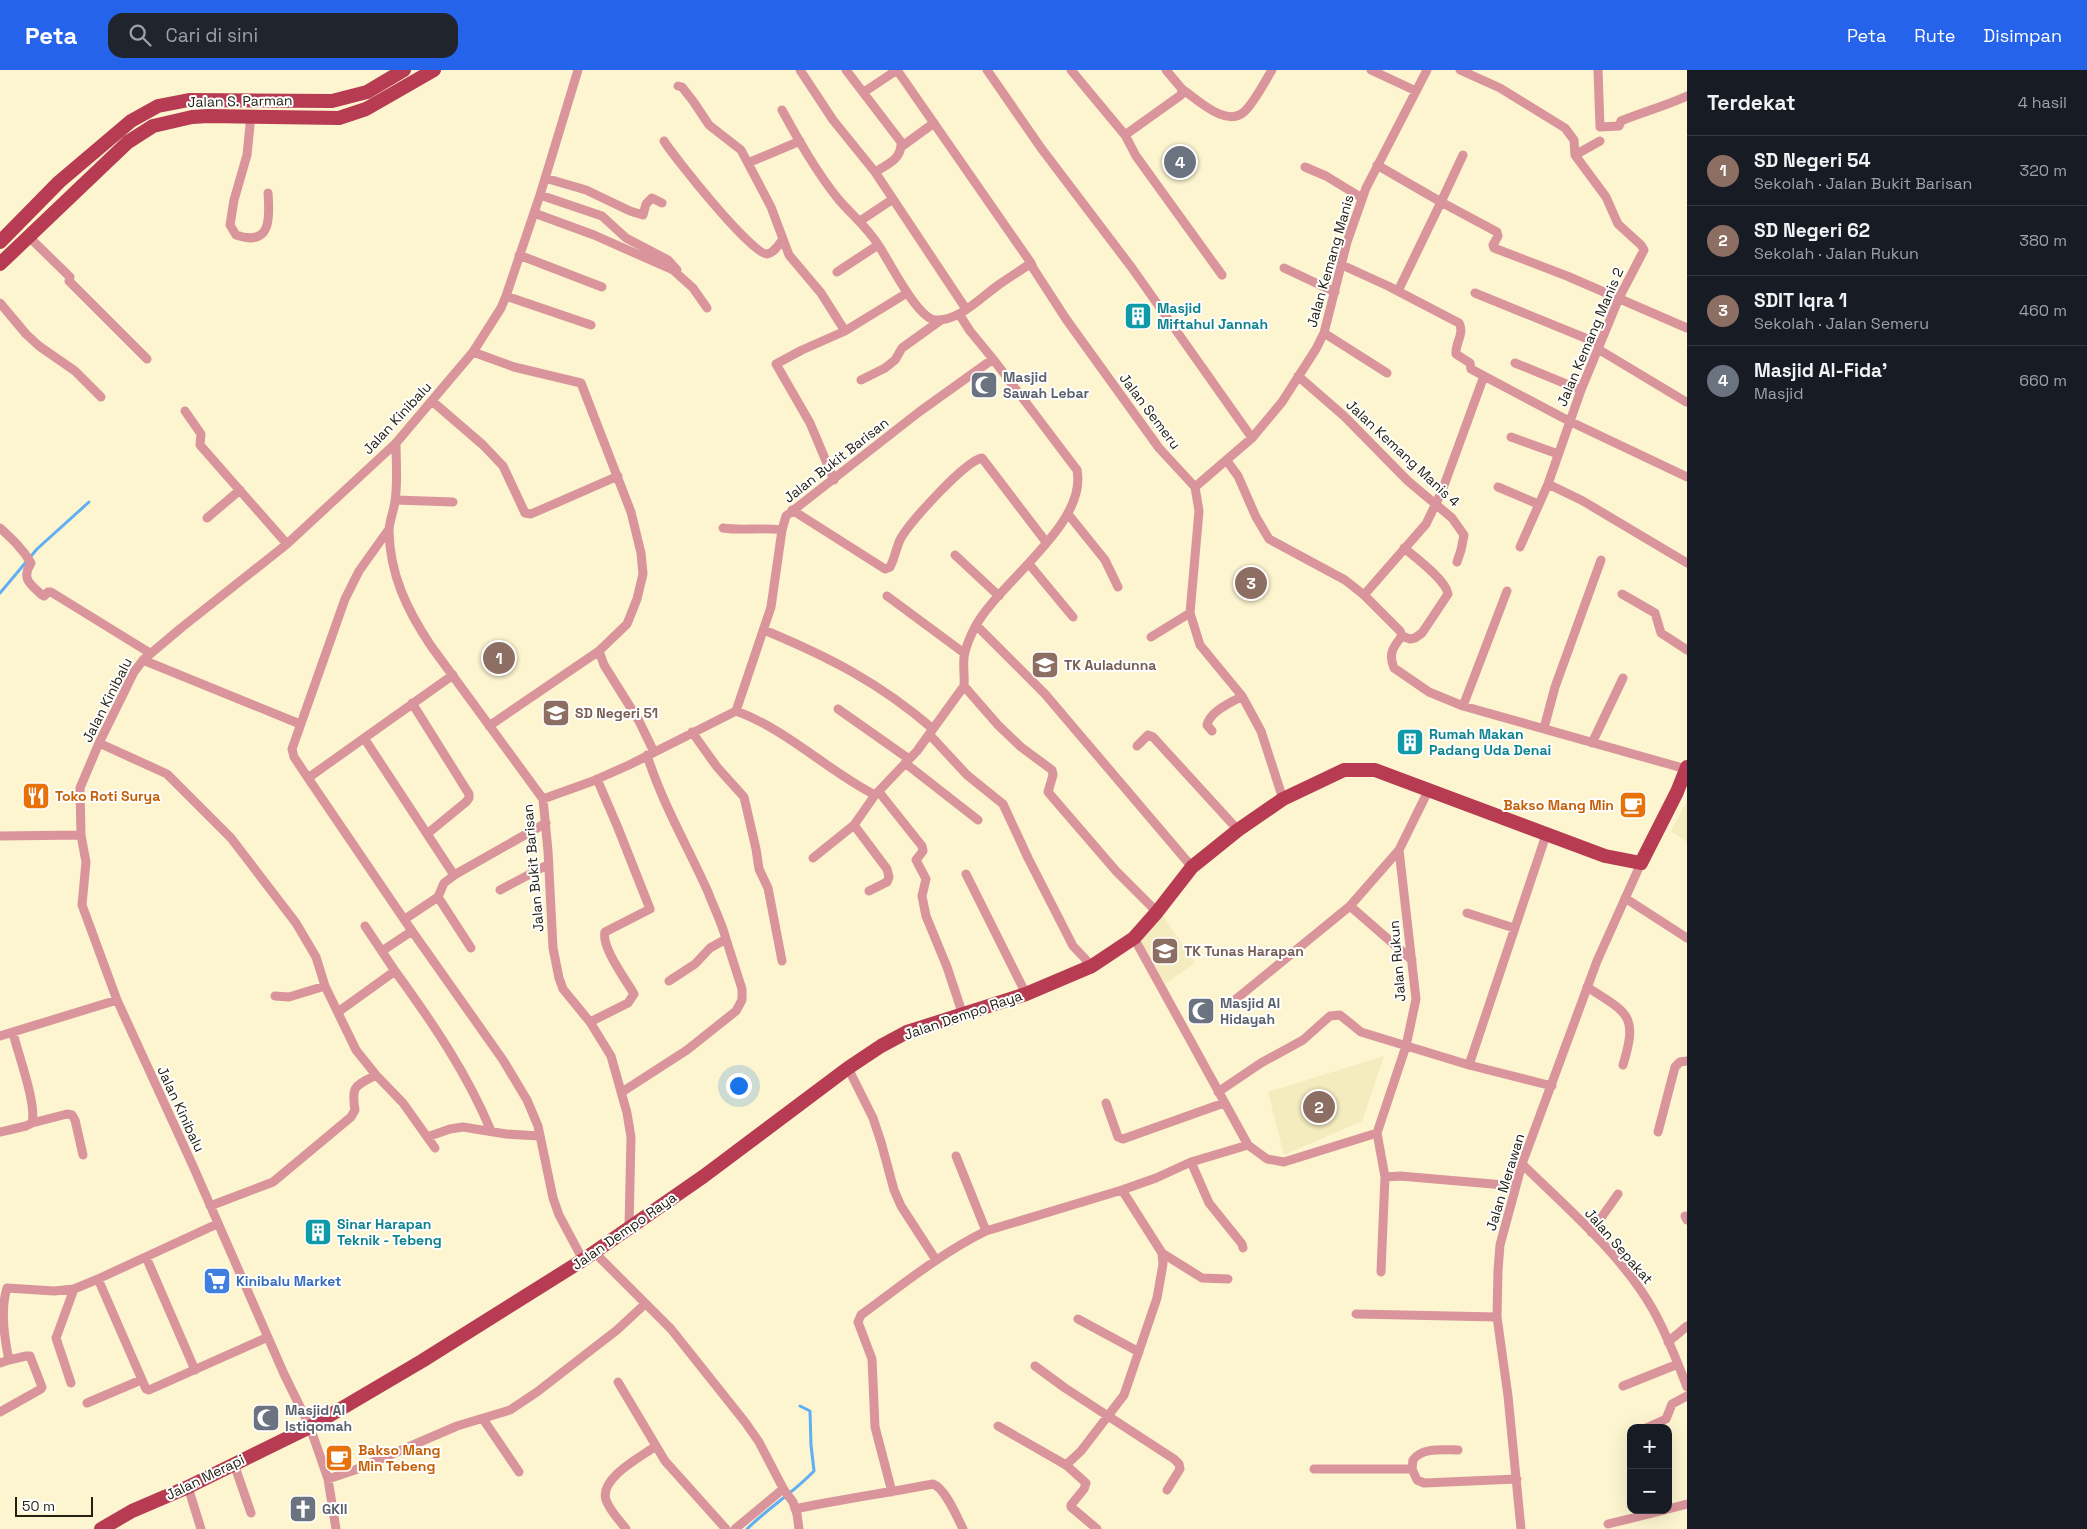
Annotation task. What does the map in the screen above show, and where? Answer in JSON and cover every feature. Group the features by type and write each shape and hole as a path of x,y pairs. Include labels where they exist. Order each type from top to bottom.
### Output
{"main road":[{"name":"Jalan S. Parman","path":"0,242 59,182 131,121 158,106 189,100 332,101 367,92 404,70"},
{"path":"0,264 128,142 153,126 192,116 339,118 366,109 434,70"},
{"name":"Jalan Dempo Raya","path":"310,1427 422,1361 588,1256 704,1176 848,1068 881,1046 907,1032 1026,994 1092,966 1134,938 1192,867 1238,830 1283,799 1344,770 1352,768 1375,770 1605,856 1641,863"},
{"path":"1641,863 1687,768"},
{"name":"Jalan Merapi","path":"101,1529 132,1511 188,1487 310,1427"}],"street":[{"name":"Jalan Kinibalu","path":"336,1529 328,1478 310,1427 116,1000 82,905 86,862 81,835 80,788 99,743 134,672 146,656 287,544 396,443 473,352 501,308 506,296 540,195 578,70"},
{"path":"800,70 833,120 893,199 963,312 970,331 1077,470 1079,482 1076,498 1068,514 1029,564 999,596 976,625 964,653 966,675 964,686 931,731 877,794 854,825 813,858"},
{"path":"846,70 901,142 898,158 874,172"},
{"path":"864,92 897,70"},
{"name":"Jalan Semeru","path":"897,70 1031,263 1066,319 1159,448 1195,488"},
{"path":"987,70 1040,148 1132,268 1252,438"},
{"path":"1071,70 1124,135 1136,156 1222,275"},
{"path":"1166,70 1182,89 1225,117 1236,116 1246,111 1272,70"},
{"path":"1372,70 1416,91"},
{"name":"Jalan Kemang Manis","path":"1195,488 1252,438 1282,402 1316,349 1324,333 1347,242 1362,198 1427,70"},
{"name":"Jalan Kemang Manis 2","path":"1460,70 1500,88 1562,125 1574,139 1575,155 1606,197 1618,224 1644,249 1619,298 1569,420 1548,484 1520,548"},
{"path":"1598,70 1601,105 1600,127 1620,126 1620,121 1642,112 1657,109 1687,96"},
{"path":"678,86 682,87 709,125 741,150 771,207 790,255 821,293 845,331"},
{"path":"1124,135 1181,95 1182,89"},
{"path":"782,110 800,141 839,199 860,221 878,245 907,293 930,319 940,320"},
{"path":"251,116 247,155 234,200 230,225 236,235 245,238 257,237 264,233 269,219 268,193"},
{"path":"901,147 934,123"},
{"path":"664,141 675,158 737,231 762,253 768,254 773,252 784,239"},
{"path":"748,163 800,141"},
{"path":"1575,155 1600,141"},
{"path":"1398,291 1463,155"},
{"path":"1377,166 1497,232 1498,236 1494,248 1619,298 1687,328"},
{"path":"1305,167 1326,176 1362,198"},
{"path":"545,178 586,190 643,215 646,204 652,198 662,203"},
{"path":"540,195 602,216 626,238 668,260 674,265 682,278"},
{"path":"860,221 893,199"},
{"path":"534,213 594,235 666,266 693,288 707,308"},
{"path":"28,236 70,277 69,281 147,359"},
{"path":"837,272 878,245"},
{"path":"519,254 602,287"},
{"path":"862,380 885,368 895,360 902,348 940,320 963,312 1031,263"},
{"path":"1342,265 1458,322 1462,330 1456,354 1470,363 1471,369 1569,420 1687,477"},
{"path":"1284,268 1335,292"},
{"path":"834,480 810,423 776,364 845,331 907,293"},
{"path":"1476,293 1599,347 1686,402"},
{"path":"506,296 591,325"},
{"path":"0,304 39,346 75,371 101,397"},
{"path":"1324,333 1387,373"},
{"path":"473,352 514,366 581,383 631,512 641,553 643,574 637,599 627,624 599,650 489,726"},
{"name":"Jalan Bukit Barisan","path":"736,711 771,607 782,530 786,516 919,412 993,359"},
{"path":"1515,363 1581,390"},
{"name":"Jalan Kemang Manis 4","path":"1298,376 1344,416 1408,481 1452,518 1464,534 1462,550 1457,562"},
{"path":"1364,595 1426,524 1450,470 1484,376"},
{"path":"432,400 503,466 525,512 531,514 618,476"},
{"path":"185,411 201,434 200,445 287,544"},
{"path":"1511,436 1558,454"},
{"name":"Jalan Bukit Barisan","path":"396,443 396,500 389,529 396,579 404,600 414,620 542,799 546,823 553,948 559,978 563,989 590,1022 611,1056 622,1092 631,1137 628,1228"},
{"path":"792,510 885,569 890,567 902,538 928,505 962,471 977,459 982,458 1046,542"},
{"path":"1227,461 1238,476 1256,517 1269,539 1345,580 1364,595 1400,631 1402,636 1410,639 1420,635 1448,594 1438,578 1404,548"},
{"path":"1548,484 1583,501 1687,563"},
{"path":"1498,487 1538,504"},
{"path":"1195,488 1199,511 1190,613 1197,637 1206,652 1242,696 1261,731 1283,799"},
{"path":"207,518 240,490"},
{"path":"396,500 453,502"},
{"path":"1068,514 1105,560 1118,587"},
{"path":"723,528 737,530 766,527 782,530"},
{"path":"0,528 22,549 30,561 26,571 27,581 42,595 44,596 51,592 146,656 300,724"},
{"path":"389,529 359,571 345,600 300,724 292,749 294,757 412,931 503,1060 534,1113 553,1198 559,1215 588,1256 645,1304 688,1348 745,1422 794,1506 799,1529"},
{"path":"955,555 999,596"},
{"path":"1544,728 1555,687 1601,560"},
{"path":"1029,564 1073,617"},
{"path":"1464,706 1507,591"},
{"path":"1622,594 1653,611 1657,616 1661,633 1687,650"},
{"path":"887,596 964,653"},
{"path":"1151,637 1190,613"},
{"path":"976,625 1045,694 1192,867"},
{"path":"764,630 838,662 905,704 931,731 967,775 1003,804 1073,946 1092,966"},
{"path":"1402,636 1390,654 1394,668 1434,695 1464,706 1687,768"},
{"path":"599,650 604,664 639,721 651,753 656,784 698,870 723,927 742,989 742,1000 736,1011 687,1050 622,1092"},
{"path":"308,778 453,675"},
{"path":"1592,742 1623,678"},
{"path":"964,686 998,725 1021,747 1052,770 1053,775 1048,792 1116,870 1157,912"},
{"path":"1212,731 1207,724 1208,721 1216,712 1242,696"},
{"path":"412,703 469,794 466,802 427,834"},
{"path":"838,709 907,761 978,820"},
{"path":"542,799 597,779 736,711 787,738 854,785 877,794 922,846 923,850 916,860 926,879 923,892 926,916 947,967 963,1014"},
{"path":"692,732 718,767 744,797 756,849 758,869 768,888 782,961"},
{"path":"1136,746 1148,735 1153,737 1238,830"},
{"path":"364,738 452,872 456,874"},
{"path":"99,743 167,774 231,838 296,922 316,957 325,986 356,1050 376,1075 403,1103 435,1148"},
{"path":"590,1022 628,1003 634,994 607,948 604,938 605,932 650,909 597,779"},
{"path":"1230,1004 1350,906 1399,850 1429,789"},
{"path":"405,919 438,897 444,884 456,874 546,823"},
{"path":"854,825 890,876 887,882 869,891"},
{"path":"0,836 81,835"},
{"path":"1468,1065 1546,835"},
{"name":"Jalan Rukun","path":"1380,1272 1385,1177 1377,1133 1406,1046 1416,999 1399,850"},
{"name":"Jalan Merawan","path":"1521,1529 1498,1317 1500,1245 1522,1164 1608,935 1641,863"},
{"path":"500,890 549,864"},
{"path":"966,874 1026,994"},
{"path":"438,897 472,948"},
{"path":"1625,898 1687,938"},
{"path":"1350,906 1412,960"},
{"path":"1467,913 1514,928"},
{"path":"365,926 439,1032 472,1090 490,1131"},
{"path":"382,951 412,931"},
{"path":"1134,938 1248,1145 1267,1159 1284,1162 1377,1133"},
{"path":"669,981 677,978 710,948 726,939"},
{"path":"338,1012 395,971"},
{"path":"275,996 289,997 325,986"},
{"path":"1588,987 1619,1008 1628,1020 1631,1036 1623,1065"},
{"path":"0,1036 116,1000"},
{"path":"1218,1092 1261,1063 1302,1040 1330,1016 1340,1015 1361,1032 1468,1065 1552,1086"},
{"path":"13,1033 31,1100 32,1123"},
{"path":"1658,1132 1675,1067 1680,1062 1687,1061"},
{"path":"848,1068 876,1126 894,1190 901,1206 936,1260"},
{"path":"210,1206 273,1182 351,1117 355,1110 353,1093 356,1086 376,1075"},
{"path":"1106,1103 1118,1137 1123,1139 1224,1103"},
{"path":"0,1132 67,1114 72,1115 75,1120 83,1156"},
{"path":"427,1137 455,1127 540,1136"},
{"path":"892,1492 875,1427 872,1359 859,1326 859,1318 936,1260 966,1240 986,1230 1122,1190 1156,1178 1191,1162 1248,1145"},
{"path":"956,1156 986,1230"},
{"path":"1191,1162 1209,1203 1242,1244 1242,1248"},
{"name":"Jalan Sepakat","path":"1522,1164 1591,1232 1644,1294 1660,1323 1687,1388"},
{"path":"1385,1177 1400,1176 1516,1186"},
{"path":"1122,1190 1162,1253 1202,1278 1228,1279"},
{"path":"1591,1232 1618,1194"},
{"path":"0,1412 42,1387 30,1356 4,1361 1,1308 6,1290 9,1288 54,1291 74,1289 217,1224"},
{"path":"1066,1465 1081,1451 1124,1394 1140,1352 1156,1298 1163,1264 1162,1253"},
{"path":"146,1257 195,1370"},
{"path":"98,1279 140,1380 144,1388 149,1390 268,1337"},
{"path":"72,1383 56,1338 74,1289"},
{"path":"328,1478 355,1470 457,1426 510,1410 537,1392 617,1330 645,1304"},
{"path":"1356,1314 1498,1317"},
{"path":"1078,1319 1140,1352"},
{"path":"1668,1342 1687,1326"},
{"path":"1623,1386 1678,1364"},
{"path":"1035,1366 1179,1464 1180,1470 1167,1490"},
{"path":"86,1403 140,1380"},
{"path":"618,1382 664,1462 726,1529"},
{"path":"1655,1424 1666,1419 1672,1404 1687,1396"},
{"path":"483,1419 519,1472"},
{"path":"998,1426 1066,1465 1086,1483 1084,1489 1071,1504 1071,1507 1097,1529"},
{"path":"626,1529 606,1501 605,1494 610,1479 656,1446"},
{"path":"1458,1450 1435,1450 1421,1453 1412,1460 1412,1469 1417,1480 1424,1483 1516,1479"},
{"path":"234,1464 251,1513"},
{"path":"1314,1469 1412,1469"},
{"path":"794,1506 936,1485 944,1494 963,1529"},
{"path":"188,1487 200,1529"},
{"path":"735,1529 784,1489"},
{"path":"1672,1508 1687,1504"},
{"path":"1608,1524 1649,1514"}],"shaded area":[{"path":"1687,801 1687,842 1671,831"},
{"name":"TK Tunas Harapan","path":"1159,910 1195,963 1165,984 1137,938"},
{"path":"1384,1056 1362,1121 1284,1155 1268,1092"}],"waterway":[{"path":"0,593 37,549 89,502"},
{"path":"747,1529 814,1471 810,1411 800,1406"}],"place":[{"name":"Masjid Al-Fida'","path":"1180,162"},
{"name":"Masjid Miftahul Jannah","path":"1138,316"},
{"name":"Masjid Sawah Lebar","path":"984,385"},
{"name":"SDIT Iqra 1","path":"1251,583"},
{"name":"SD Negeri 54","path":"499,658"},
{"name":"TK Auladunna","path":"1045,665"},
{"name":"SD Negeri 51","path":"556,713"},
{"name":"Rumah Makan Padang Uda Denai","path":"1410,742"},
{"name":"Toko Roti Surya","path":"36,796"},
{"name":"Bakso Mang Min","path":"1633,805"},
{"name":"TK Tunas Harapan","path":"1165,951"},
{"name":"Masjid Al Hidayah","path":"1201,1011"},
{"name":"SD Negeri 62","path":"1319,1107"},
{"name":"Sinar Harapan Teknik - Tebeng","path":"318,1232"},
{"name":"Kinibalu Market","path":"217,1281"},
{"name":"Masjid Al Istiqomah","path":"266,1418"},
{"name":"Bakso Mang Min Tebeng","path":"339,1458"},
{"name":"GKII","path":"303,1509"}]}
